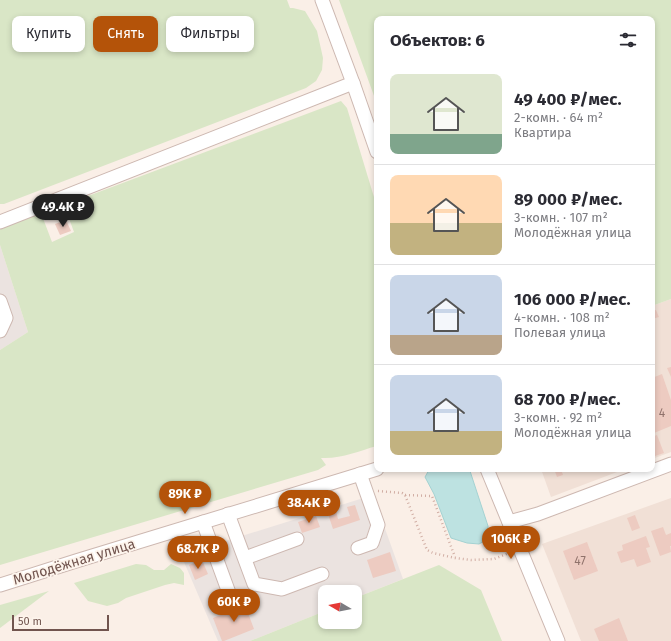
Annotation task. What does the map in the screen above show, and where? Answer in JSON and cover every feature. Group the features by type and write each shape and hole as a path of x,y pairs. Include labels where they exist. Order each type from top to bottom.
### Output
{"street":[{"path":"322,0 374,143"},
{"path":"0,222 353,83"},
{"path":"0,301 6,318 0,331"},
{"path":"655,470 671,464"},
{"name":"Молодёжная улица","path":"0,586 374,470"},
{"path":"488,472 558,641"},
{"path":"509,522 538,514 650,472"},
{"path":"358,548 372,543 378,525 360,474"},
{"path":"228,514 254,584 282,588 322,574"},
{"path":"203,522 232,601"},
{"path":"245,558 297,539"}],"path":[{"path":"366,489 402,493 405,495 432,496 455,558"},
{"path":"405,495 427,550 433,553 471,560 494,559 513,552"}],"shaded area":[{"path":"0,245 28,332 0,350"},
{"path":"671,299 671,452 655,458 655,305"},
{"path":"542,472 617,472 551,497"},
{"path":"373,495 403,579 362,595 362,585 318,585 318,614 250,641 218,641 181,555"},
{"path":"671,498 671,641 581,641 542,544"}],"green space":[{"path":"0,0 287,0 290,8 305,11 317,31 323,58 322,70 316,81 306,88 4,204 0,204"},
{"path":"339,0 671,0 671,299 655,305 655,16 374,16 374,96"},
{"path":"341,101 347,108 374,197 374,447 343,456 321,458 326,465 318,470 0,565 0,350 28,332 0,245 0,229 41,213 52,242 74,232 64,205"},
{"path":"136,564 146,565 154,570 164,570 171,564 180,568 184,573 184,585 174,583 165,585 107,606 88,601 74,583"},
{"path":"439,565 481,590 502,641 250,641 318,614 318,629 362,629 362,595"},
{"path":"49,591 0,628 0,605"}],"water":[{"path":"428,472 470,472 488,526 488,539 479,544 467,543 451,538 434,494 425,477"}],"building":[{"path":"66,220 71,231 60,235 55,224"},
{"path":"655,310 659,317 655,318"},
{"path":"671,367 671,377 667,368"},
{"path":"662,374 671,400 671,426 655,433 655,377"},
{"path":"657,435 664,453 655,456 655,436"},
{"path":"555,472 562,472 563,475 557,477"},
{"path":"355,505 360,520 333,529 328,514 336,511 338,519 350,516 347,507"},
{"path":"635,515 640,528 632,531 627,518"},
{"path":"316,516 320,527 302,533 298,522"},
{"path":"663,527 666,535 671,533 671,552 660,556 651,531"},
{"path":"646,536 650,547 646,548 651,562 637,567 634,559 621,563 617,552 623,550 622,545"},
{"path":"587,542 598,571 574,580 563,551"},
{"path":"390,552 396,571 373,578 367,560"},
{"path":"202,560 208,574 195,580 189,565"},
{"path":"245,605 254,629 222,641 213,618"},
{"path":"619,618 628,641 599,641 594,629"}]}
